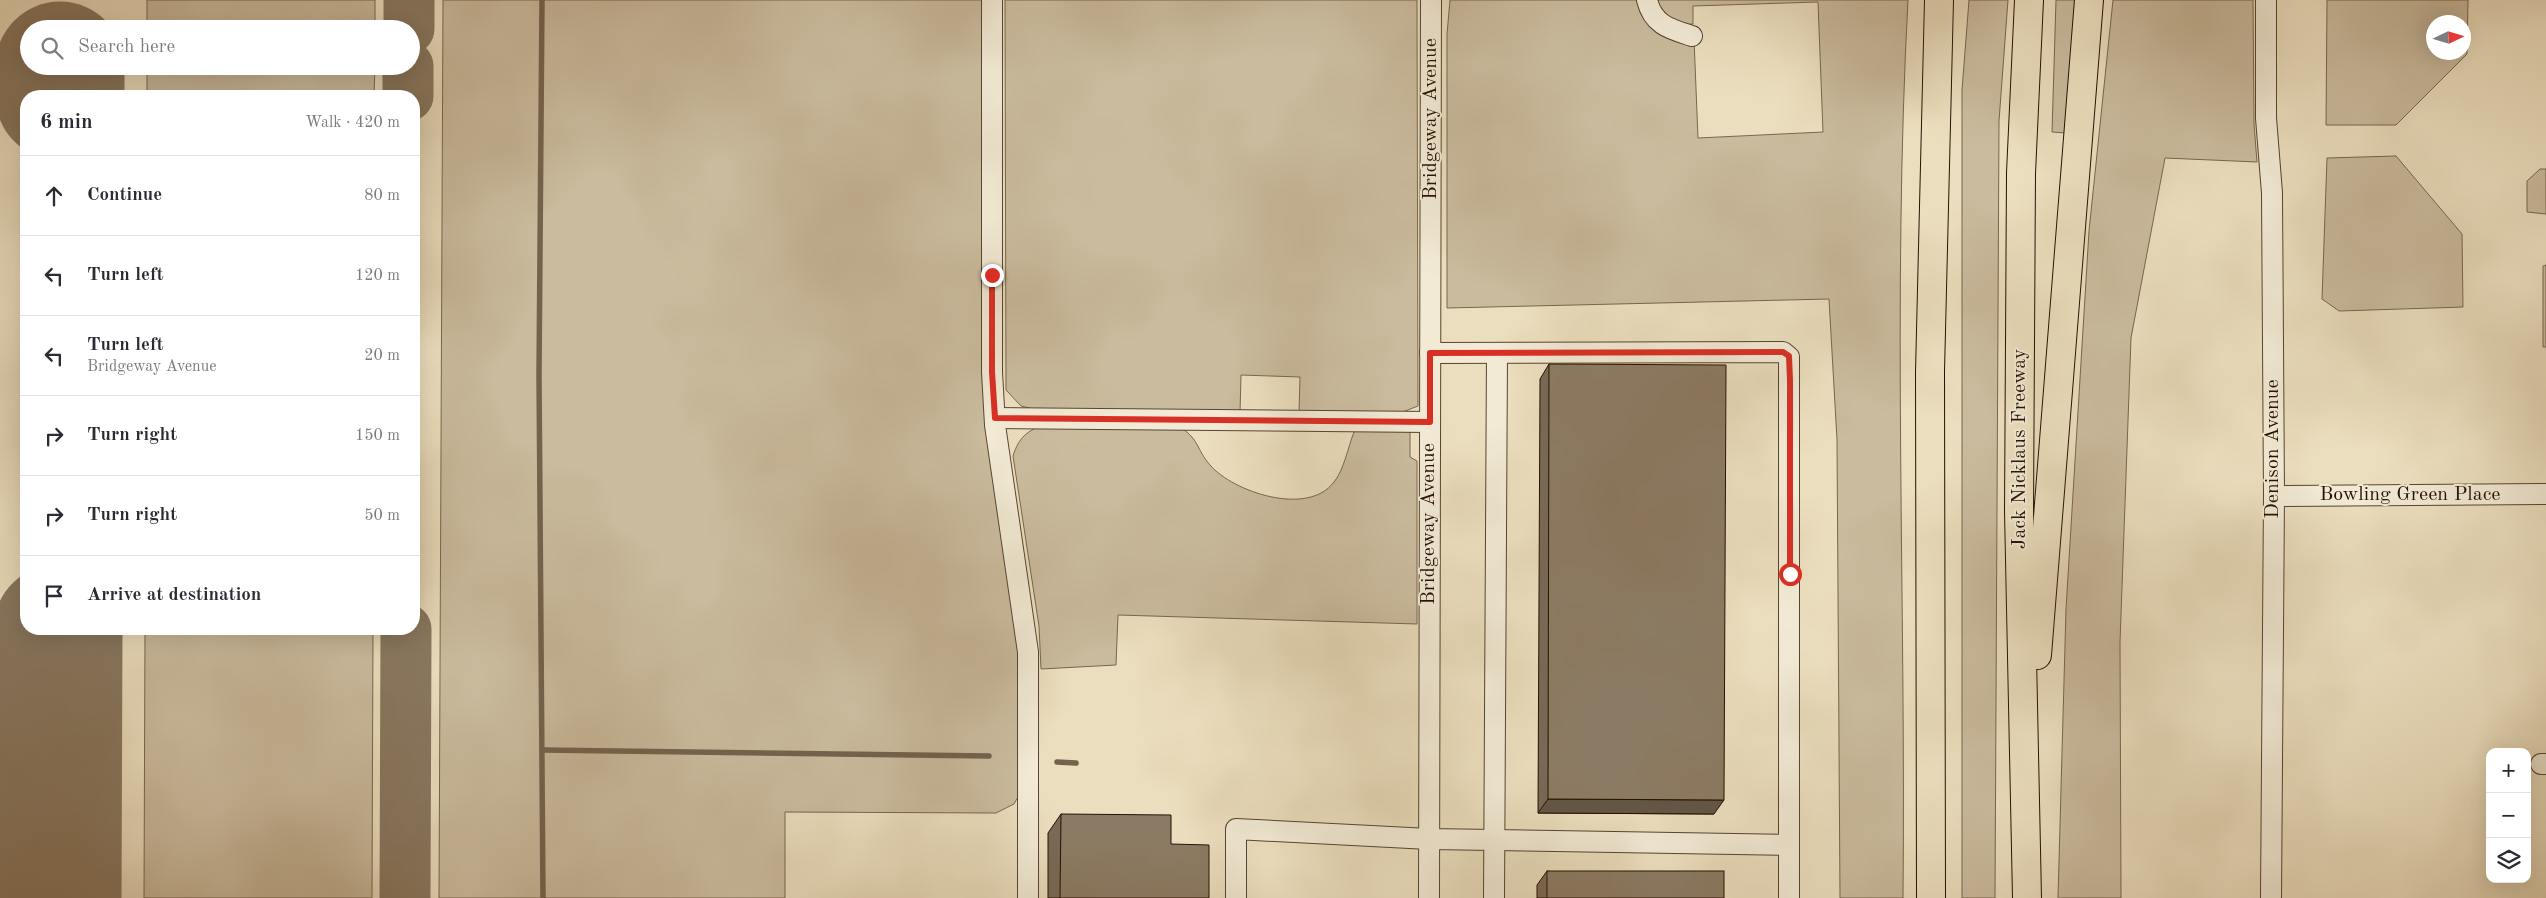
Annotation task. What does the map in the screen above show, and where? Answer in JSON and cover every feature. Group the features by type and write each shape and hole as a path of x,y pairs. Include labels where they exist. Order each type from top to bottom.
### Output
{"highway":[{"path":"1931,898 1930,372 1939,0"},
{"name":"Jack Nicklaus Freeway","path":"2027,898 2019,511 2021,173 2029,0"},
{"path":"2025,776 2039,638 2089,0"}],"street":[{"path":"992,0 992,372 995,418 1028,652 1028,898"},
{"name":"Bridgeway Avenue","path":"1429,898 1431,0"},
{"path":"1647,0 1650,10 1665,28 1692,36"},
{"name":"Denison Avenue","path":"2266,0 2266,118 2272,193 2274,496 2271,898"},
{"path":"1430,353 1783,352 1789,356 1789,898"},
{"path":"1494,898 1497,353"},
{"path":"995,418 1430,422"},
{"name":"Bowling Green Place","path":"2274,496 2546,494"},
{"path":"1236,898 1236,829 1429,839 1789,845"}],"shaded area":[{"path":"147,0 375,0 375,20 147,20"},
{"path":"443,0 983,0 982,372 1017,633 1020,672 1019,795 1014,804 996,813 785,812 785,898 439,898"},
{"path":"1005,0 1417,0 1418,406 1395,415 1299,413 1300,377 1241,375 1240,413 1033,409 1021,406 1006,390"},
{"path":"1450,0 1640,0 1694,39 1698,138 1823,132 1818,2 1693,6 1693,24 1687,24 1676,21 1667,15 1657,0 1908,0 1903,112 1900,337 1903,898 1840,898 1837,440 1829,299 1447,308 1447,34"},
{"path":"1969,0 2008,0 1999,121 1995,898 1962,898 1962,90"},
{"path":"2056,0 2083,0 2066,133 2052,132"},
{"path":"2113,0 2253,0 2254,124 2257,162 2165,158 2131,338 2120,642 2121,898 2058,898 2066,609 2089,231"},
{"path":"2327,0 2468,0 2468,15 2426,15 2426,60 2461,60 2396,125 2326,125"},
{"path":"147,75 375,75 374,90 147,90"},
{"path":"2396,156 2462,234 2463,307 2339,311 2322,299 2327,158"},
{"path":"2540,169 2546,169 2546,214 2527,212 2527,181"},
{"path":"2546,265 2546,347 2543,347 2543,266"},
{"path":"1045,424 1179,426 1191,436 1210,465 1221,475 1235,484 1252,491 1271,497 1289,499 1307,498 1322,492 1334,482 1343,465 1354,432 1371,426 1410,429 1410,457 1417,461 1417,624 1118,615 1116,665 1041,669 1039,626 1013,456 1021,439 1033,429"},
{"path":"145,635 373,635 372,898 144,898"}],"building":[{"path":"1549,364 1726,365 1724,800 1548,799"},
{"path":"1061,814 1171,815 1171,844 1209,845 1209,898 1060,898"},
{"path":"1547,871 1724,871 1724,898 1547,898"}],"waterway":[{"path":"542,0 539,375 543,898"},
{"path":"543,750 989,756"},
{"path":"1057,762 1076,763"}],"taxiway":[{"path":"409,0 409,20"},
{"path":"408,75 408,90"},
{"path":"405,898 406,635"}],"runway":[{"path":"60,75 60,90"},
{"path":"57,898 58,635"}],"route":[{"path":"992,275 992,372 995,418 1430,422 1430,353 1783,352 1789,356 1790,380 1790,574"}]}
